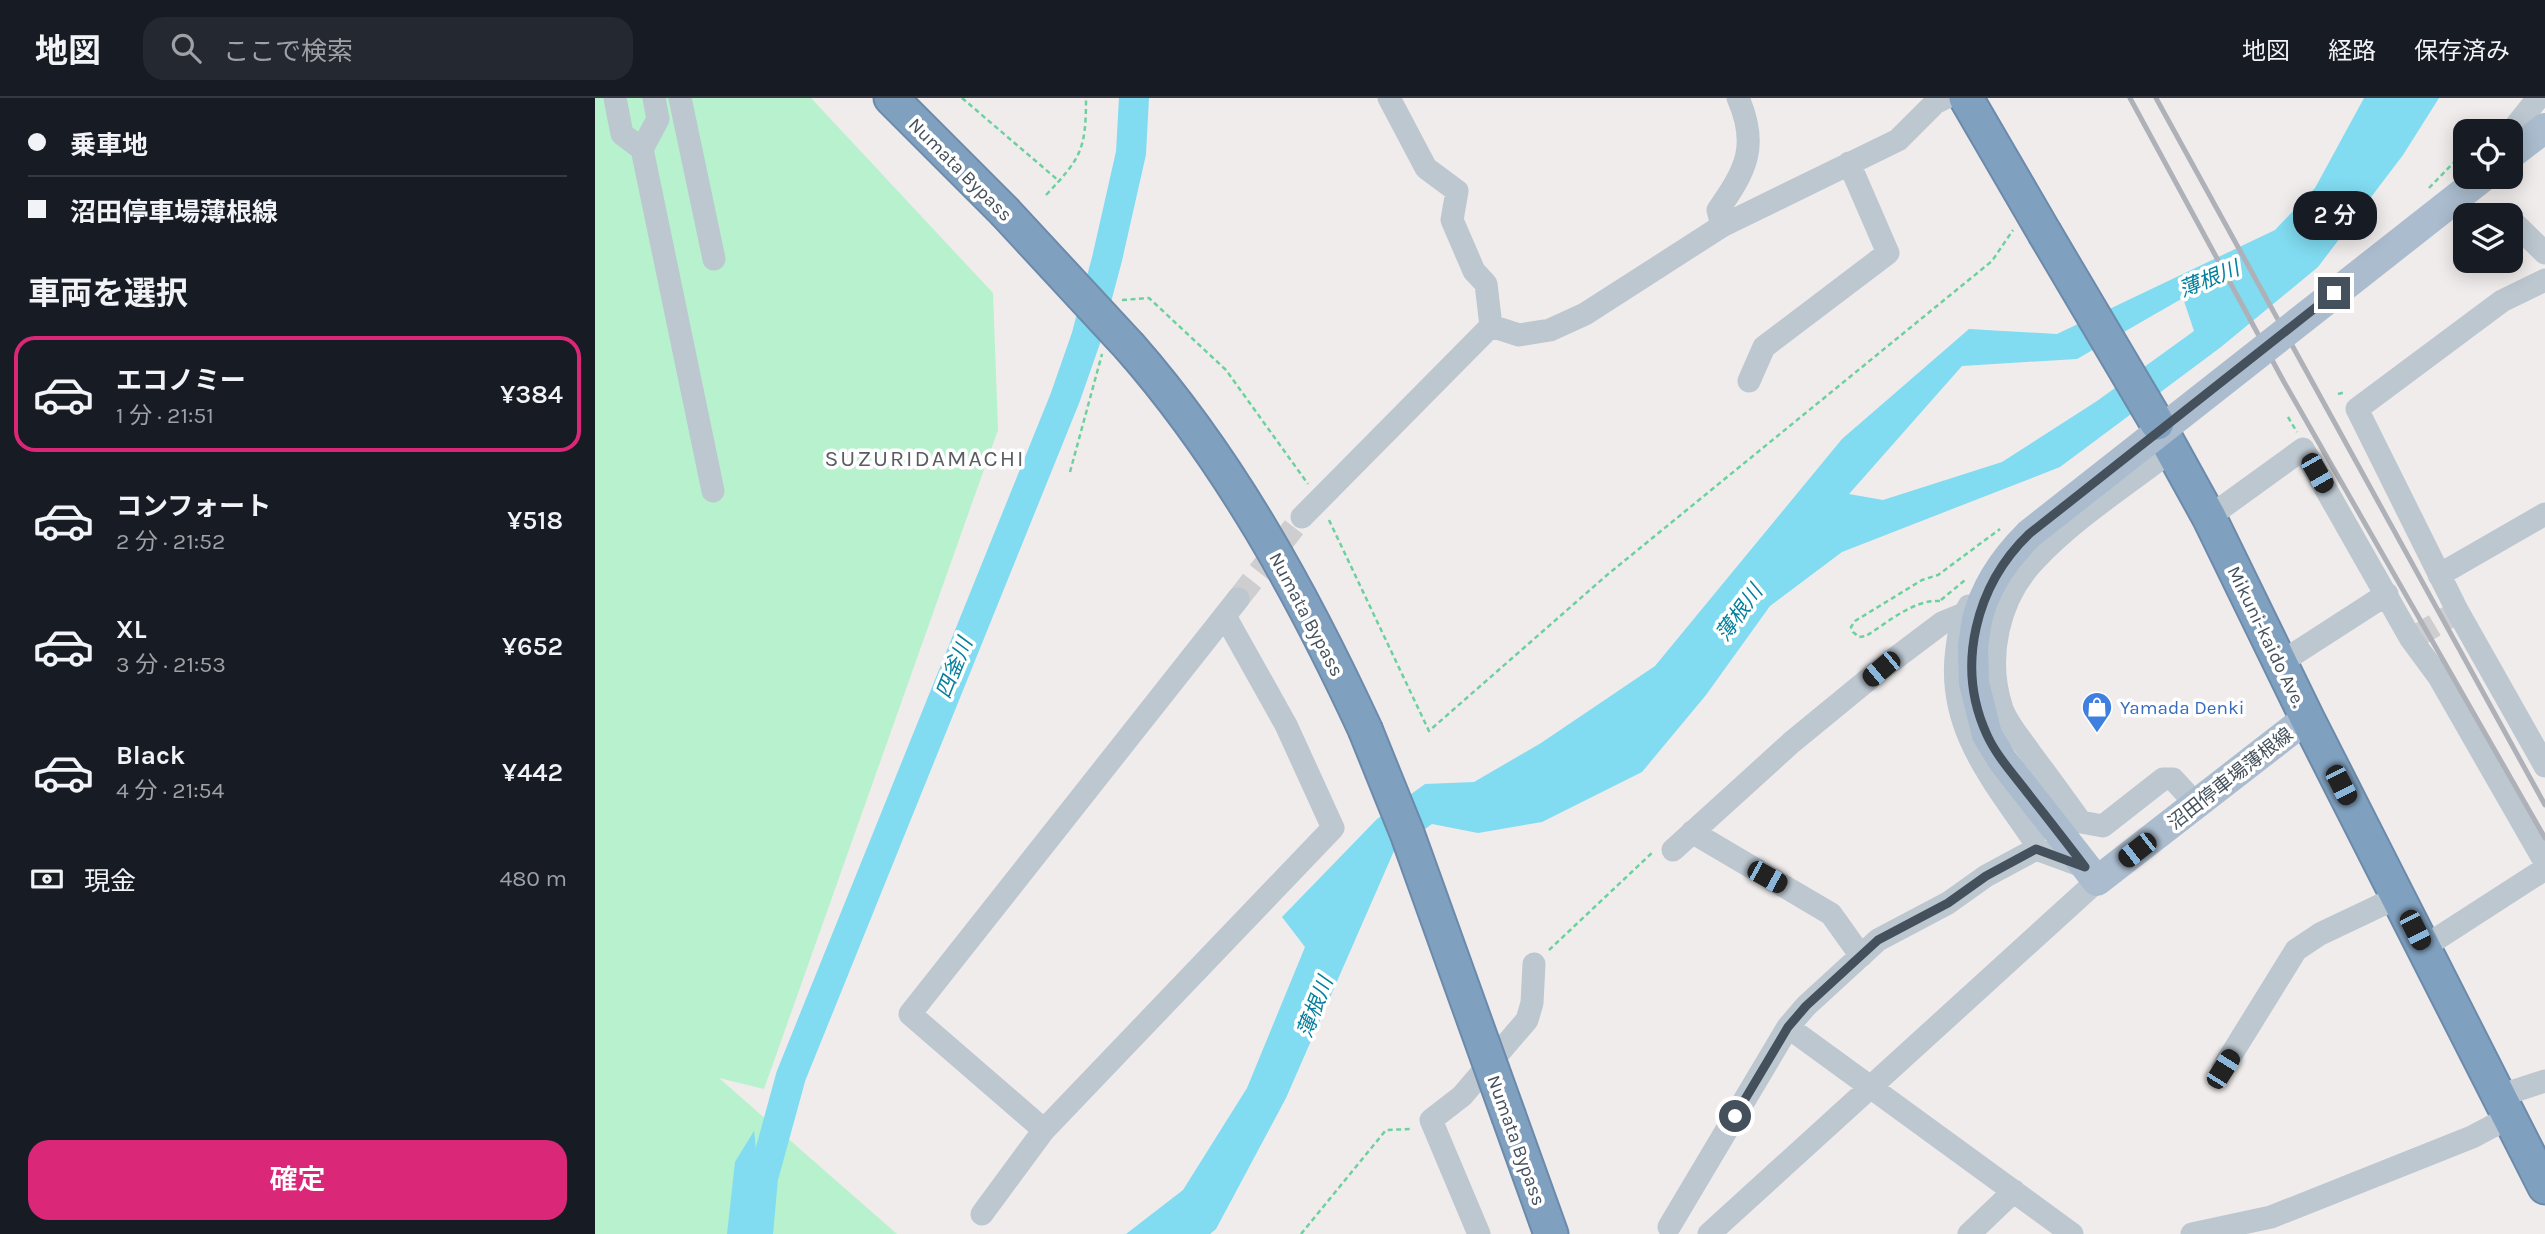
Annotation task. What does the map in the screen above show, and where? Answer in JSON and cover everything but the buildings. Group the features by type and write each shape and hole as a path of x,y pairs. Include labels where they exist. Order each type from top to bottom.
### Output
{"highway":[{"name":"Numata Bypass","path":"891,98 1004,211 1116,348 1167,389 1224,470 1263,532 1306,608 1365,729 1407,833 1551,1234"},
{"name":"Mikuni-kaido Ave.","path":"1966,98 2209,517 2307,718 2545,1187"}],"main road":[{"path":"2523,145 2545,128"},
{"path":"2091,874 2003,761 1987,735 1974,683 1971,617 1997,572 2029,534 2468,189"},
{"name":"沼田停車場薄根線","path":"2091,874 2196,804 2307,718"}],"street":[{"path":"615,98 622,134 642,149"},
{"path":"1389,98 1426,169 1457,191 1453,220 1474,271 1486,284 1491,326"},
{"path":"1722,226 1718,210 1742,176 1749,148 1745,114 1738,98"},
{"path":"1491,326 1518,335 1550,330 1585,314 1722,226 1898,141 1935,103 1945,98"},
{"path":"2521,119 2538,98"},
{"path":"713,491 642,149 656,108 681,106 714,259"},
{"path":"1749,381 1764,347 1888,253 1849,163"},
{"path":"2523,232 2545,253"},
{"path":"2545,280 2502,301 2357,409 2439,575 2455,614 2545,766"},
{"path":"1302,517 1491,326"},
{"path":"2165,437 2086,515 2034,560 2022,576 2000,616 1995,665 2003,709 2013,728 2081,822 2103,826 2163,779 2173,779 2196,804"},
{"path":"2209,517 2303,449 2545,862"},
{"path":"2439,575 2545,514"},
{"path":"1709,1234 1870,1086 2091,874 2036,849 2033,839 1978,758 1965,732 1955,685 1955,662 1971,617 1969,606 2022,576"},
{"path":"2280,663 2387,594"},
{"path":"982,1214 1044,1130 1333,828 1231,608 910,1014 1044,1130"},
{"path":"1673,850 1792,742 1881,669 1942,623 1971,617"},
{"path":"1692,832 1831,914 1861,956"},
{"path":"1669,1227 1788,1027 1806,1006 1878,940 1948,903 1986,876 2036,849"},
{"path":"2424,947 2545,869"},
{"path":"2223,1069 2296,950 2320,934 2398,897"},
{"path":"1479,1234 1431,1120 1462,1096 1527,1020 1532,1003 1534,964"},
{"path":"1788,1027 2072,1234"},
{"path":"2192,1234 2271,1217 2472,1137 2504,1107 2545,1081"},
{"path":"1969,1234 2014,1191"}],"path":[{"path":"962,98 1059,181"},
{"path":"1046,195 1072,167 1082,149 1086,130 1086,98"},
{"path":"1122,300 1149,298 1226,369 1319,500 1429,731 1607,575 1991,261 2037,218"},
{"path":"1070,472 1116,348"},
{"path":"1301,1234 1386,1130 1411,1130 1431,1120"}],"green space":[{"path":"595,98 811,98 993,293 998,430 764,1089 719,1078 897,1234 595,1234"}],"water":[{"name":"薄根川","path":"2364,98 2439,98 2403,155 2318,267 2221,347 2060,467 1842,552 1770,606 1706,695 1642,772 1542,822 1478,833 1432,824 1394,851 1286,1098 1216,1229 1210,1234 1126,1234 1183,1190 1247,1088 1305,947 1282,917 1377,819 1425,784 1474,782 1541,743 1655,666 1842,439 1969,329 2057,334 2275,230 2315,188","holes":["2183,298 2194,331 2097,401 2002,462 1883,500 1849,494 1962,366 2077,359"]},
{"path":"754,1131 755,1156 746,1234 727,1234 735,1162"}],"waterway":[{"name":"四釜川","path":"758,1234 763,1178 791,1076 1065,398 1086,338 1131,153 1134,98"}],"tunnel":[{"path":"1238,599 1302,517"},
{"path":"2415,637 2452,615"}],"railway":[{"path":"2130,98 2284,382 2545,838"},
{"path":"2156,98 2545,805"}],"place":[{"name":"Yamada Denki","path":"2097,734"}],"district":[{"name":"SUZURIDAMACHI","path":"925,458"}],"route":[{"path":"1735,1116 1788,1027 1806,1006 1878,940 1948,903 1986,876 2036,849 2085,867 2003,761 1987,735 1981,717 1974,683 1973,646 1979,612 1991,584 2005,559 2029,534 2334,293"}]}
